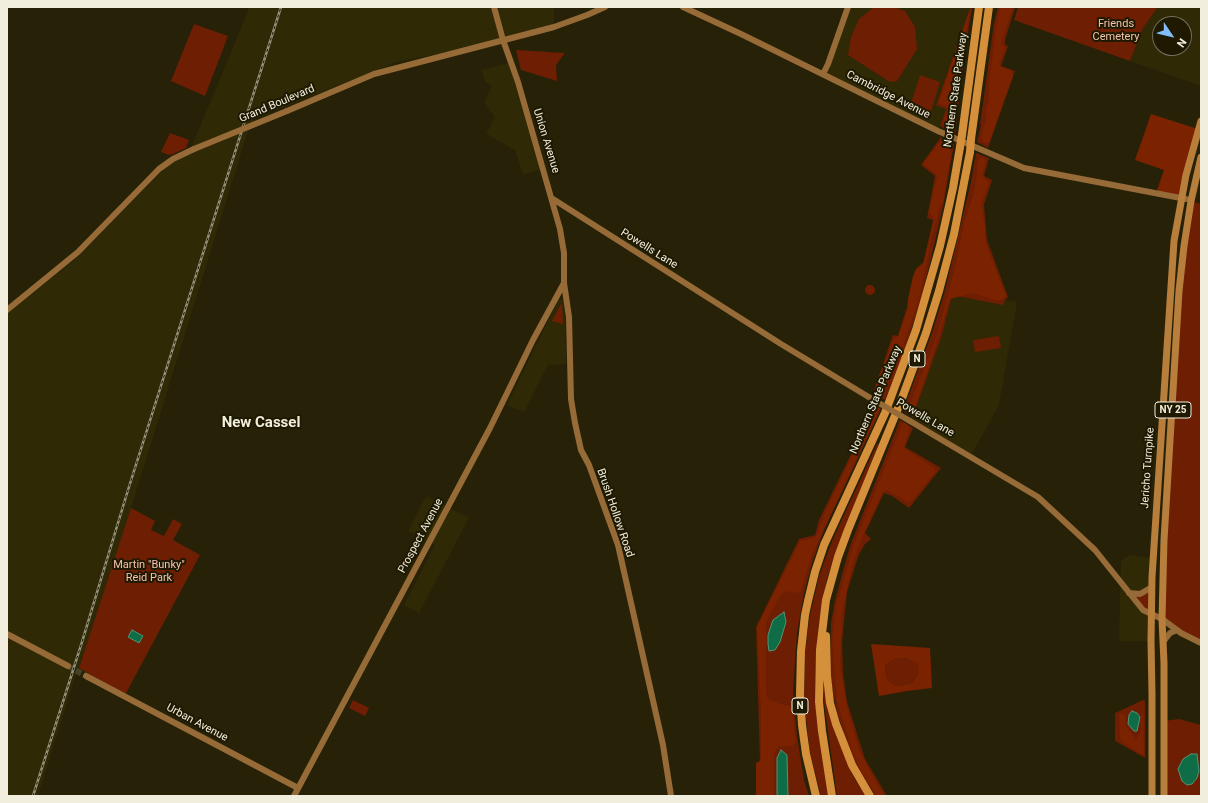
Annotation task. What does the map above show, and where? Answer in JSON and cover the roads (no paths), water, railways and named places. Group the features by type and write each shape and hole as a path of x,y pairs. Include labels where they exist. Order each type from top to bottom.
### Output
{"highway":[{"name":"Northern State Parkway","path":"816,796 806,754 800,710 800,666 805,615 811,587 824,544 885,413 902,371 921,316 944,231 960,147 979,7"},
{"name":"Northern State Parkway","path":"832,796 819,702 820,643 826,600 848,530 904,394 926,333 952,241 970,152 989,7"},
{"path":"984,46 995,7"},
{"path":"834,572 825,650 829,696 843,745 855,772 870,796"},
{"path":"805,615 799,636 796,673 797,700 801,746 813,796"}],"main road":[{"name":"Jericho Turnpike","path":"1152,796 1152,587 1174,241 1194,143 1201,121"},
{"name":"Jericho Turnpike","path":"1164,796 1162,619 1164,540 1179,291 1191,201 1201,158"}],"street":[{"name":"Union Avenue","path":"494,7 553,199 564,253 564,283"},
{"name":"Grand Boulevard","path":"7,310 78,252 158,169 173,159 375,73 566,24 605,7"},
{"name":"Cambridge Avenue","path":"683,7 823,74 938,132 1024,168 1043,173 1183,198"},
{"path":"823,74 848,7"},
{"name":"Powells Lane","path":"553,199 781,344 1038,497 1095,550 1143,610 1162,619 1177,630 1201,643"},
{"name":"Prospect Avenue","path":"294,796 490,428 533,340 564,283"},
{"name":"Brush Hollow Road","path":"564,283 569,316 571,399 574,423 581,450 589,465 618,545 663,745 671,796"},
{"path":"1129,593 1140,594 1152,587"},
{"path":"1163,642 1170,633 1177,630"},
{"path":"7,634 68,666"},
{"name":"Urban Avenue","path":"86,676 298,788"}],"tunnel":[{"path":"68,666 86,676"}],"railway":[{"path":"33,796 281,7"}],"district":[{"name":"New Cassel","path":"261,423"}],"park label":[{"name":"Friends Cemetery","path":"1116,30"},
{"name":"Martin \"Bunky\" Reid Park","path":"149,571"}]}
